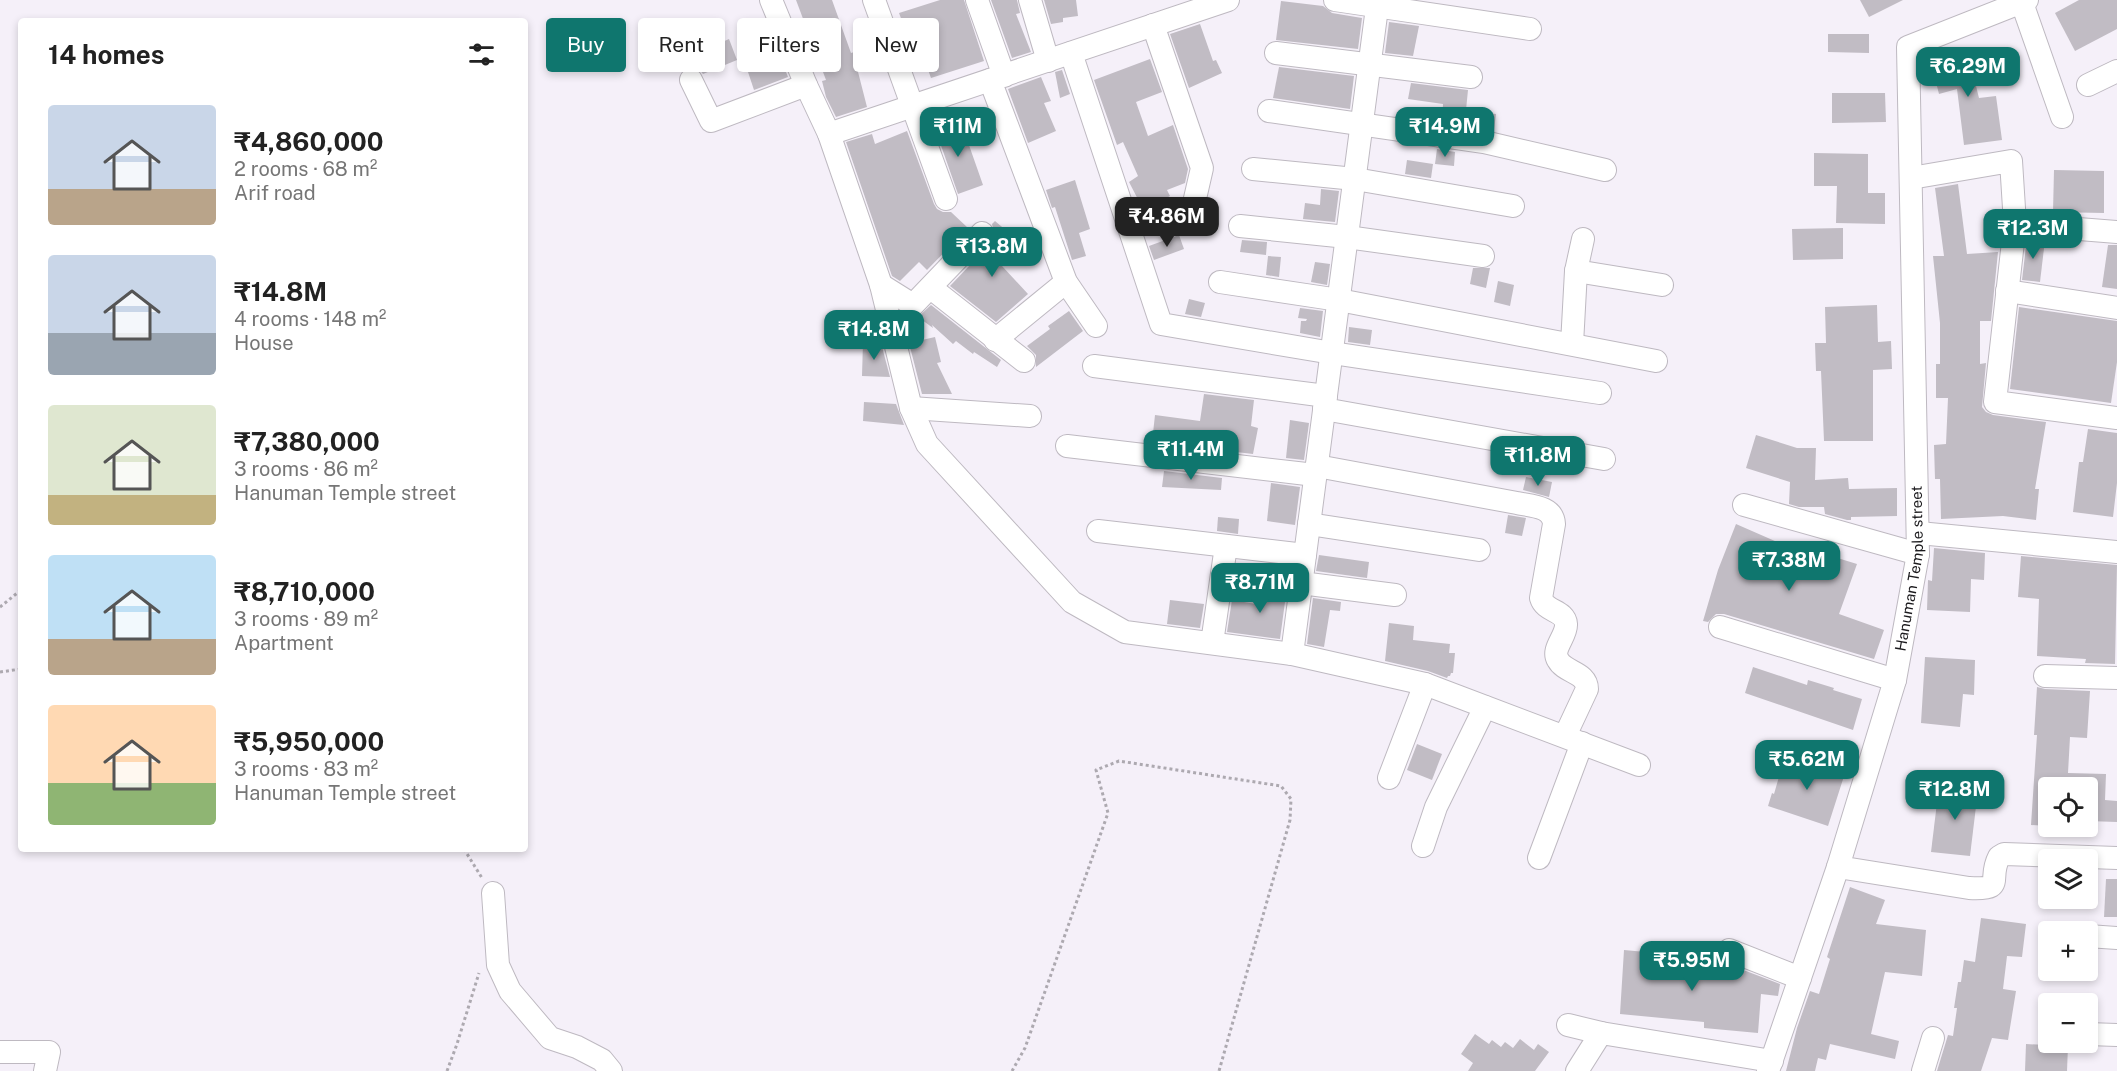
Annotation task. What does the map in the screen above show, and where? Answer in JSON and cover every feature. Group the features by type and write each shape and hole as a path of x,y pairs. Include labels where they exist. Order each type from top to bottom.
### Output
{"street":[{"path":"771,0 806,85 830,134 881,285 911,408 927,444 1072,602 1125,633 1292,654 1425,684 1639,765"},
{"path":"874,0 946,199"},
{"path":"977,0 997,78 1066,282 1096,326"},
{"path":"1029,0 1048,61"},
{"path":"830,134 1228,0"},
{"path":"1335,0 1377,4 1530,29"},
{"path":"2023,1 2062,117"},
{"name":"Hanuman Temple street","path":"1770,1066 1838,867 1895,680 1918,543 1908,47 2023,1"},
{"path":"1292,654 1377,4"},
{"path":"1153,25 1202,168 1191,216"},
{"path":"1071,53 1161,324 1332,353 1600,393"},
{"path":"1276,53 1471,77"},
{"path":"2088,85 2117,71"},
{"path":"691,80 711,122 806,85"},
{"path":"1269,111 1484,142 1605,170"},
{"path":"1911,178 2011,161 2015,224 1995,402 2117,418"},
{"path":"1253,169 1355,179 1513,206"},
{"path":"2015,224 2117,232"},
{"path":"1240,226 1347,237 1483,256"},
{"path":"881,285 913,305 982,233"},
{"path":"1572,344 1576,271 1583,239"},
{"path":"1576,271 1662,285"},
{"path":"995,340 1066,282"},
{"path":"1220,282 1339,300 1656,361"},
{"path":"931,288 1024,361"},
{"path":"2007,291 2117,308"},
{"path":"1094,366 1325,403 1604,459"},
{"path":"911,408 1030,416"},
{"path":"1067,446 1316,471 1517,503 1551,513 1554,524 1541,598 1546,607 1559,614 1566,622 1557,651 1558,660 1580,676 1587,684 1587,689 1539,858"},
{"path":"1744,505 1918,543 2117,552"},
{"path":"1309,524 1479,550"},
{"path":"1098,531 1305,555"},
{"path":"1212,643 1226,546"},
{"path":"1301,583 1395,595"},
{"path":"1720,627 1895,680"},
{"path":"2045,676 2117,678"},
{"path":"1389,778 1425,684"},
{"path":"1423,846 1436,807 1485,707"},
{"path":"1838,867 1988,889 1994,882 1996,861 2004,854 2117,858"},
{"path":"493,893 498,965 510,991 550,1038 577,1047 602,1060 611,1071"},
{"path":"2098,937 2117,938"},
{"path":"1729,950 1800,978"},
{"path":"1568,1025 1770,1066"},
{"path":"1577,1071 1601,1033"},
{"path":"2098,1034 2117,1035"},
{"path":"1923,1071 1934,1038"},
{"path":"0,1052 49,1052 45,1071"}],"path":[{"path":"0,607 18,592"},
{"path":"0,672 18,669"},
{"path":"1012,1071 1025,1048 1108,813 1096,770 1119,761 1281,786 1291,799 1290,820 1219,1071"},
{"path":"466,852 493,893"},
{"path":"447,1071 480,969"}],"building":[{"path":"796,0 832,0 838,18 803,18"},
{"path":"940,0 964,0 984,61 931,78 929,72 939,72 939,18 901,18 899,13"},
{"path":"991,0 1017,0 1020,13 1016,14 1031,52 1012,58"},
{"path":"1044,0 1076,0 1078,16 1063,18 1063,22 1051,24"},
{"path":"1860,0 1903,0 1869,17"},
{"path":"2079,0 2117,0 2117,29 2075,51 2055,13"},
{"path":"1281,1 1323,6 1332,13 1362,18 1358,49 1276,40"},
{"path":"1389,22 1419,26 1413,56 1385,53"},
{"path":"1200,24 1213,61 1216,60 1222,73 1189,88 1170,34"},
{"path":"841,25 851,53 853,52 853,72 858,72 867,107 836,117 826,97 822,81 826,80 823,72 841,72"},
{"path":"1828,34 1869,34 1869,53 1828,52"},
{"path":"729,39 737,60 725,65 725,41"},
{"path":"1967,50 1979,98 1996,96 2002,140 1964,145 1957,89 1939,94 1930,59"},
{"path":"1150,59 1162,92 1136,102 1148,136 1173,125 1188,169 1185,183 1167,190 1170,196 1144,211 1129,182 1138,176 1123,142 1117,145 1094,80"},
{"path":"1279,67 1354,76 1350,109 1273,98"},
{"path":"1062,70 1070,94 1060,98 1055,72"},
{"path":"748,72 786,72 788,77 754,90"},
{"path":"1041,77 1051,101 1044,103 1056,131 1028,143 1008,89"},
{"path":"1411,83 1468,90 1466,110 1496,114 1494,130 1442,122 1443,104 1408,99"},
{"path":"1832,93 1885,93 1886,122 1832,123"},
{"path":"936,112 945,135 963,128 983,185 958,194 930,114"},
{"path":"907,131 937,209 951,212 968,228 927,270 919,262 900,281 892,276 846,142 872,134 875,144"},
{"path":"1437,149 1455,152 1454,166 1435,164"},
{"path":"1814,153 1868,154 1868,193 1885,193 1885,224 1836,223 1837,186 1814,186"},
{"path":"1407,160 1433,164 1431,178 1405,174"},
{"path":"2054,170 2104,171 2104,213 2053,212"},
{"path":"1075,180 1090,229 1079,233 1086,256 1072,260 1055,207 1052,208 1046,190"},
{"path":"1958,184 1967,254 1998,252 1991,321 1980,321 1980,364 1986,363 1982,407 1993,415 2046,422 2035,489 2039,489 2036,520 2003,516 1941,519 1940,479 1935,479 1934,445 1946,444 1948,398 1936,398 1936,364 1940,364 1940,323 1933,256 1944,256 1935,188"},
{"path":"1321,189 1339,191 1335,222 1303,219 1305,203 1320,205"},
{"path":"995,221 1021,243 1002,266 1028,294 996,322 950,286 992,242 995,236 992,224"},
{"path":"1843,228 1843,259 1793,260 1792,229"},
{"path":"1179,235 1184,249 1154,260 1149,246"},
{"path":"2027,238 2045,240 2040,282 2022,280"},
{"path":"1242,240 1267,242 1266,255 1240,252"},
{"path":"2108,245 2117,245 2117,289 2102,287"},
{"path":"1268,256 1281,257 1279,277 1266,275"},
{"path":"1315,262 1330,264 1327,285 1311,282"},
{"path":"1473,268 1490,268 1486,288 1470,284"},
{"path":"1498,281 1514,285 1510,306 1494,302"},
{"path":"1189,299 1205,303 1201,317 1185,314"},
{"path":"931,305 1001,360 997,367 974,352 973,354 956,341 953,344 932,325 933,328 918,317"},
{"path":"1877,305 1878,342 1891,341 1892,369 1873,370 1873,441 1824,441 1821,371 1816,371 1815,343 1826,343 1825,307"},
{"path":"2019,307 2117,321 2117,362 2111,403 2010,389"},
{"path":"1300,308 1323,311 1320,337 1300,333 1301,321 1307,319 1298,318"},
{"path":"1069,311 1083,331 1036,367 1036,355 1027,346 1050,329 1048,326"},
{"path":"1349,327 1372,330 1370,345 1348,342"},
{"path":"935,337 941,362 937,363 952,394 922,394 909,343"},
{"path":"863,342 881,343 890,377 862,376"},
{"path":"1204,394 1254,400 1251,426 1258,428 1253,454 1152,442 1155,415 1200,421"},
{"path":"864,402 896,404 904,425 863,421"},
{"path":"1290,420 1309,423 1304,460 1286,458"},
{"path":"2088,429 2117,433 2117,483 2113,517 2073,512 2079,462 2083,462"},
{"path":"1756,435 1797,448 1816,448 1815,480 1848,478 1849,489 1897,488 1897,516 1851,517 1851,520 1847,520 1825,514 1824,507 1799,507 1789,504 1790,482 1746,468"},
{"path":"1164,471 1222,478 1221,490 1162,487"},
{"path":"1526,477 1552,482 1549,497 1523,490"},
{"path":"1271,483 1300,487 1295,525 1267,521"},
{"path":"1508,515 1526,518 1522,536 1505,533"},
{"path":"1218,517 1239,519 1238,534 1217,531"},
{"path":"1736,524 1791,548 1792,544 1857,564 1839,614 1884,630 1874,659 1724,614 1716,614 1708,622 1703,621 1718,570"},
{"path":"1934,548 1985,553 1984,580 1971,579 1970,612 1927,610 1928,580 1932,581"},
{"path":"1319,555 1369,562 1367,578 1316,571"},
{"path":"2021,556 2117,565 2115,664 2085,663 2086,659 2037,656 2039,599 2018,597"},
{"path":"1258,584 1287,587 1280,639 1227,632 1232,600 1256,604"},
{"path":"1313,598 1341,602 1340,611 1330,610 1324,647 1307,644"},
{"path":"1170,600 1204,604 1200,628 1167,624"},
{"path":"1389,623 1414,626 1413,640 1450,644 1449,653 1455,653 1453,673 1447,678 1385,661"},
{"path":"1925,657 1975,660 1974,695 1963,694 1960,727 1921,723"},
{"path":"1753,667 1807,685 1808,680 1862,699 1853,730 1745,693"},
{"path":"2037,687 2090,691 2087,738 2070,737 2068,773 2106,774 2105,800 2117,801 2117,822 2098,821 2098,777 2038,777 2038,825 2031,825 2037,735 2034,735"},
{"path":"1417,744 1442,754 1432,780 1407,770"},
{"path":"1785,756 1845,773 1828,826 1768,806 1772,793 1774,794"},
{"path":"1939,786 1978,790 1970,856 1931,852"},
{"path":"2106,879 2117,879 2117,917 2104,917"},
{"path":"1850,887 1885,900 1876,924 1926,930 1922,976 1885,972 1871,1034 1899,1041 1895,1059 1830,1044 1826,1060 1818,1058 1815,1071 1786,1071 1797,1028 1810,991 1819,994 1830,959 1827,957"},
{"path":"1981,918 2026,924 2022,957 2007,956 2003,989 2016,991 2008,1040 1992,1038 1981,1071 1937,1071 1948,1035 1953,1036 1957,1008 1954,1008 1964,960 1975,962"},
{"path":"1624,950 1700,957 1699,967 1746,971 1780,984 1778,996 1761,994 1758,1033 1704,1028 1704,1022 1620,1014"},
{"path":"1475,1034 1489,1044 1492,1040 1501,1047 1505,1042 1513,1048 1520,1039 1534,1050 1538,1044 1549,1052 1535,1071 1468,1071 1473,1063 1461,1054"},
{"path":"2026,1044 2038,1045 2038,1053 2068,1053 2067,1071 2025,1071"}]}
